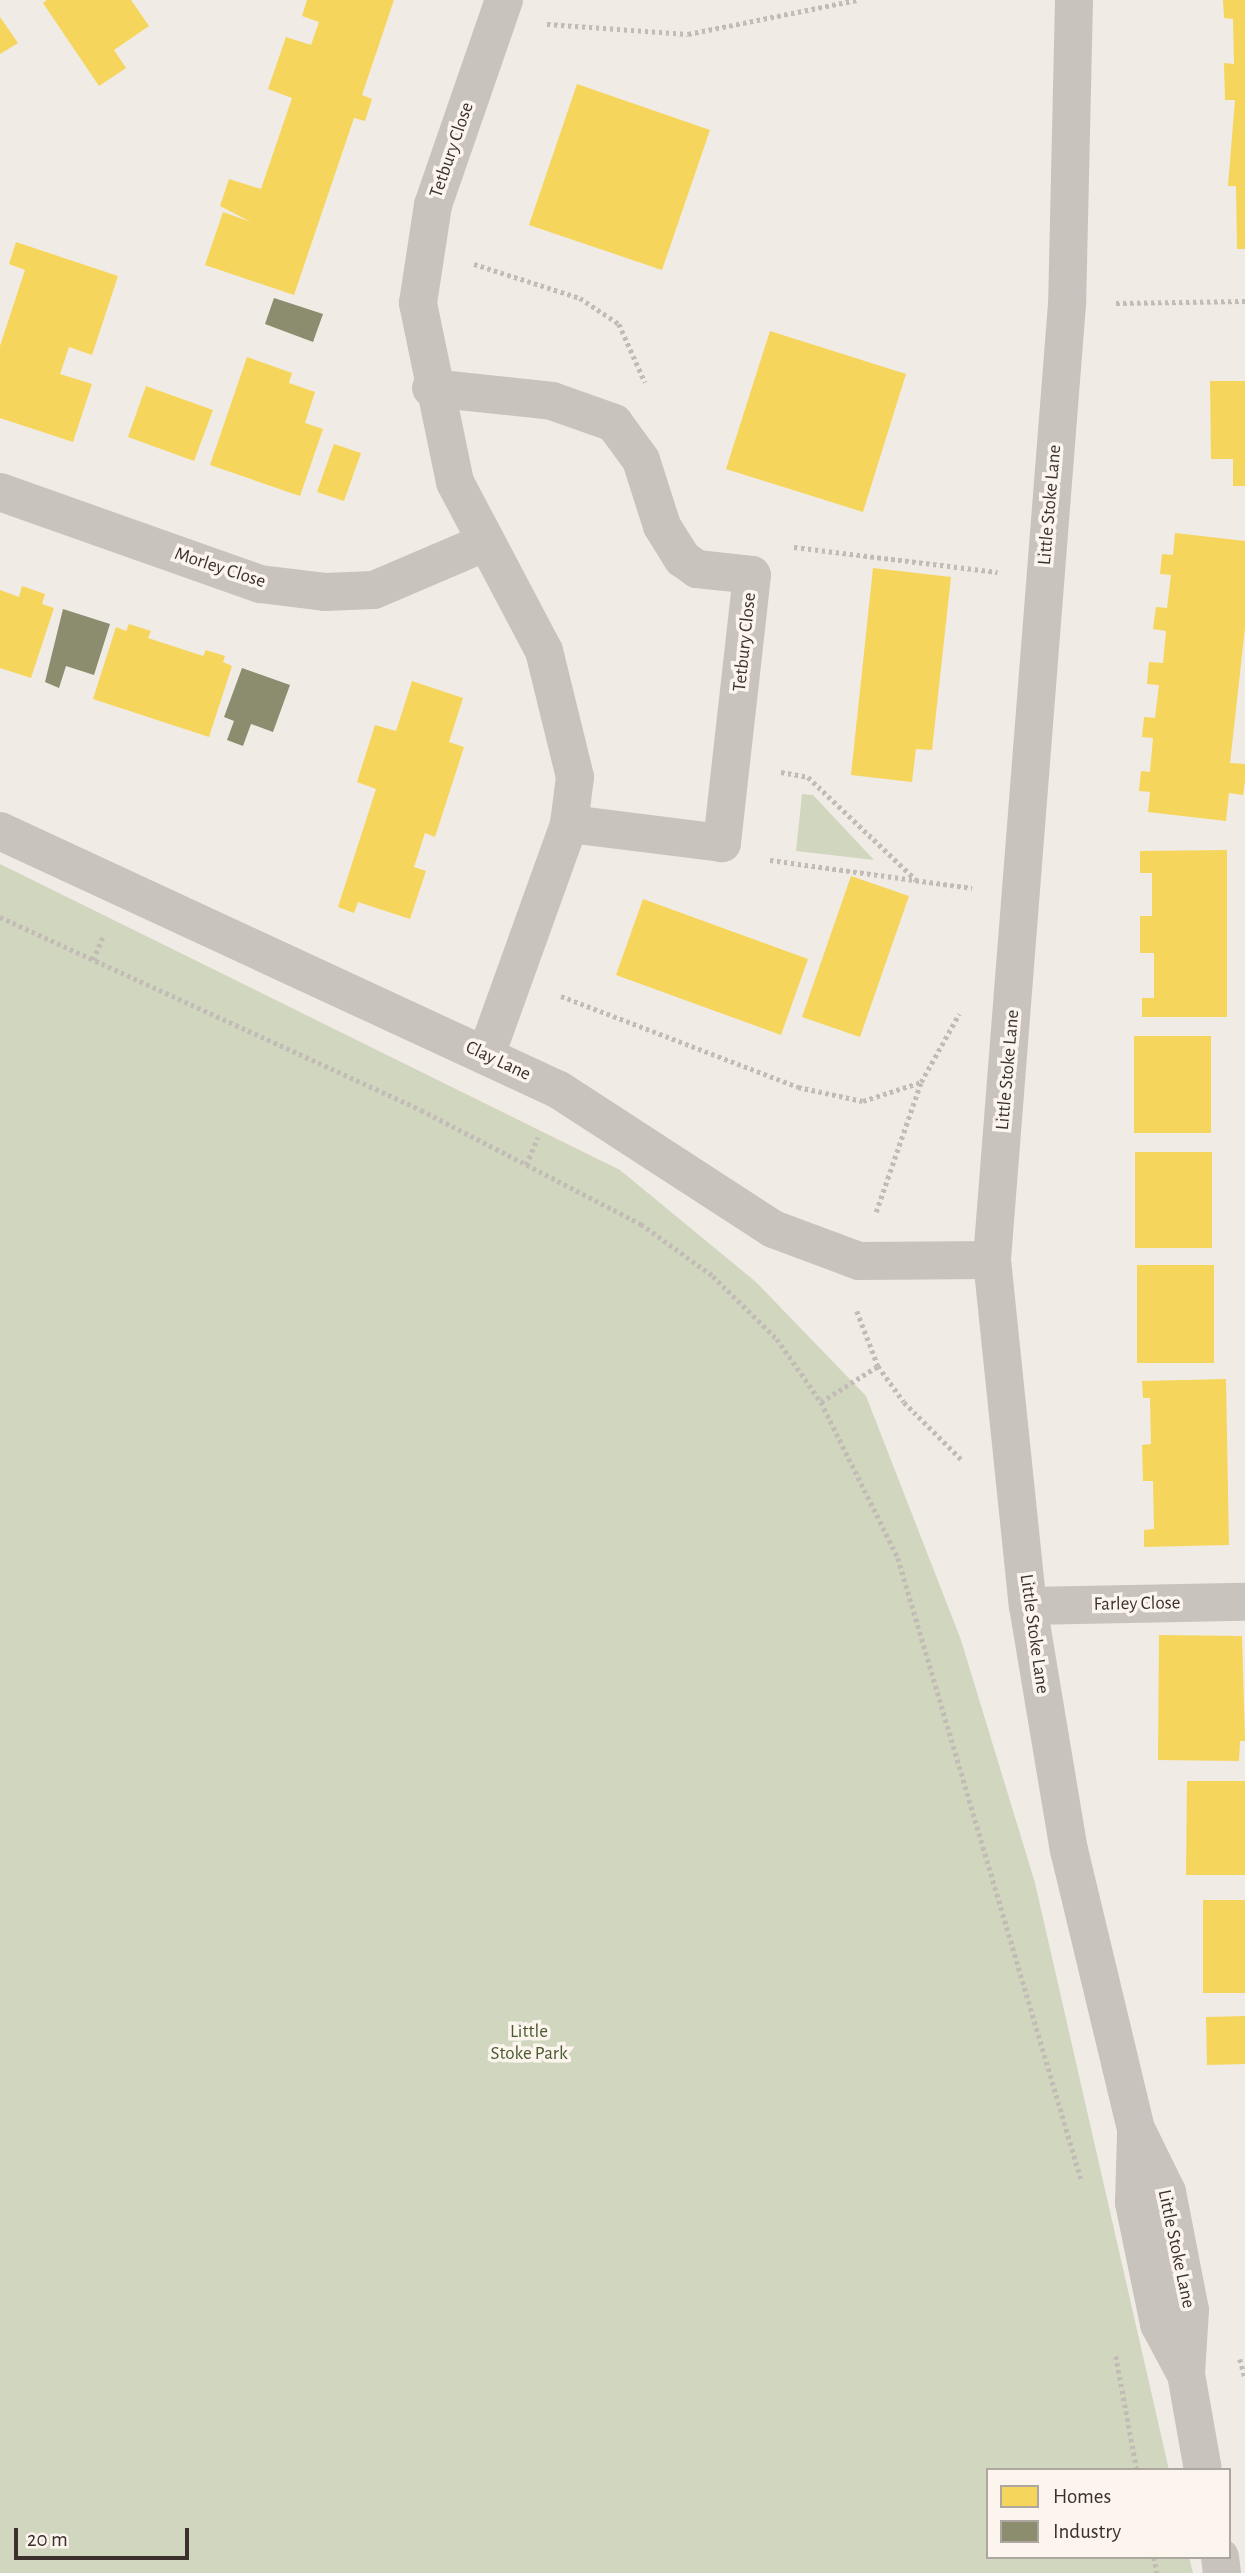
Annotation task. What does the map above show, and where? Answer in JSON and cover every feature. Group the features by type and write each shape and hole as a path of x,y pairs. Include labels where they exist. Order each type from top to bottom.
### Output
{"street":[{"name":"Little Stoke Lane","path":"1074,0 1067,304 992,1260 1028,1606 1069,1850 1136,2129 1167,2192 1190,2310 1186,2374 1203,2468"},
{"name":"Tetbury Close","path":"486,1055 569,824 575,777 544,651 482,544 455,482 431,388 418,303 433,205 501,8"},
{"name":"Tetbury Close","path":"431,388 552,401 614,423 641,460 662,526 683,559 697,569 752,575 722,843"},
{"name":"Morley Close","path":"0,492 260,583 325,592 374,590 482,544"},
{"path":"569,824 722,843"},
{"name":"Clay Lane","path":"0,831 486,1055 640,1138 773,1229 859,1261 992,1260"},
{"name":"Farley Close","path":"1028,1606 1245,1602"}],"path":[{"path":"501,8 677,34 857,0"},
{"path":"427,248 580,298 619,324 647,387 641,460"},
{"path":"1067,304 1245,301"},
{"path":"752,575 754,542 1044,578"},
{"path":"732,765 808,777 917,882"},
{"path":"722,843 719,853 917,882 1022,894"},
{"path":"0,917 421,1110 641,1224 732,1294 777,1339 821,1402 898,1558 1084,2190"},
{"path":"515,978 798,1087 863,1101 921,1082"},
{"path":"965,1004 921,1082 859,1261 855,1300 877,1366 956,1455 981,1471 1015,1474"},
{"path":"821,1402 877,1366"},
{"path":"1114,2350 1138,2468"}],"green space":[{"path":"802,794 813,795 874,860 796,851"},
{"name":"Little Stoke Park","path":"0,864 620,1170 756,1282 866,1396 961,1640 1035,1883 1169,2468 986,2468 986,2559 1190,2559 1193,2573 0,2573"}],"building: Homes":[{"path":"47,0 131,0 149,26 114,50 126,68 99,86 43,3"},
{"path":"307,0 394,0 362,95 372,99 365,121 354,118 294,295 205,265 223,212 251,222 220,206 229,179 261,189 292,98 268,89 286,37 311,45 319,22 302,16"},
{"path":"1223,0 1245,0 1245,249 1237,249 1236,186 1228,186 1235,100 1225,100 1224,63 1234,64 1233,19 1224,18"},
{"path":"0,17 18,43 0,54"},
{"path":"577,84 710,130 662,270 529,225"},
{"path":"16,242 118,276 92,355 69,347 60,374 92,384 73,442 0,418 0,346 25,270 9,264"},
{"path":"770,331 906,374 863,512 726,469"},
{"path":"247,357 292,373 289,383 315,392 305,423 323,429 300,496 210,465"},
{"path":"1210,381 1245,381 1245,486 1233,486 1233,459 1211,459"},
{"path":"146,386 213,410 194,461 128,437"},
{"path":"334,444 361,453 344,501 317,492"},
{"path":"1175,533 1245,541 1245,628 1230,763 1245,764 1245,781 1243,795 1229,793 1226,821 1148,812 1150,792 1139,791 1141,771 1150,772 1153,738 1142,737 1144,717 1155,718 1159,685 1147,684 1149,662 1163,663 1166,631 1153,629 1156,607 1167,608 1171,575 1160,574 1162,554 1173,555"},
{"path":"873,568 951,577 932,750 916,749 912,782 851,775"},
{"path":"22,586 45,594 42,604 54,608 31,678 0,668 0,590 19,597"},
{"path":"129,624 151,631 148,638 203,656 206,650 225,656 223,662 232,666 209,737 93,699 116,627 126,631"},
{"path":"412,681 463,698 449,742 464,747 435,837 425,833 414,867 426,871 410,919 358,902 354,913 338,907 376,789 357,782 375,725 396,731"},
{"path":"1227,850 1227,1017 1142,1017 1142,998 1154,998 1154,953 1140,953 1140,916 1152,916 1152,873 1140,873 1140,851"},
{"path":"851,876 909,896 860,1037 802,1017"},
{"path":"643,899 808,959 781,1035 616,975"},
{"path":"1134,1036 1211,1036 1211,1133 1134,1133"},
{"path":"1135,1152 1212,1152 1212,1248 1135,1248"},
{"path":"1137,1265 1214,1265 1214,1363 1137,1363"},
{"path":"1226,1379 1229,1545 1144,1547 1144,1530 1154,1529 1153,1481 1143,1481 1142,1445 1151,1444 1150,1398 1143,1398 1142,1381"},
{"path":"1159,1635 1242,1636 1245,1741 1240,1741 1239,1761 1158,1760"},
{"path":"1187,1781 1245,1781 1245,1875 1186,1875"},
{"path":"1203,1900 1245,1900 1245,1993 1203,1993"},
{"path":"1245,2016 1245,2064 1207,2065 1206,2017"}],"building: Industry":[{"path":"274,298 323,314 313,342 265,324"},
{"path":"63,609 110,624 94,675 66,666 59,688 45,682"},
{"path":"242,668 290,685 273,732 251,724 243,746 227,740 234,721 224,717"}]}
